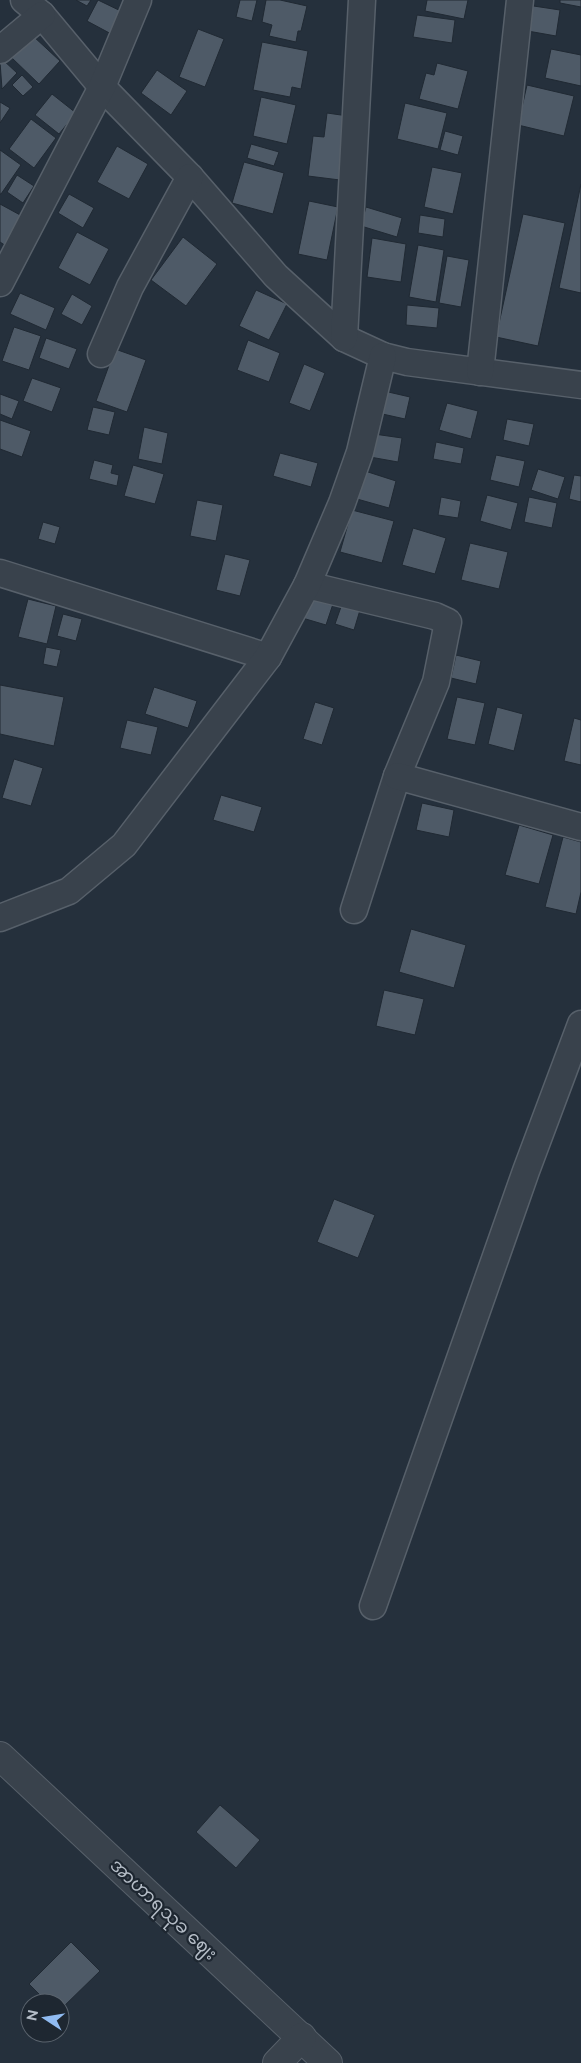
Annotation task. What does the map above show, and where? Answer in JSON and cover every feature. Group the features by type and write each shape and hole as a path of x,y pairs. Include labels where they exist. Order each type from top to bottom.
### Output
{"street":[{"path":"0,283 102,87 138,0"},
{"path":"344,338 362,0"},
{"path":"480,372 520,0"},
{"path":"0,50 33,8 102,87 190,177 276,276 344,338 383,356 407,362 581,385"},
{"path":"101,354 130,287 190,177"},
{"path":"0,918 69,891 124,846 268,657 306,585 342,503 354,469 383,356"},
{"path":"0,573 268,657"},
{"path":"306,585 435,616 448,622 436,682 397,776 354,910"},
{"path":"397,776 581,827"},
{"path":"373,1606 526,1171 581,1024"},
{"name":"အာဟာရသုခ ဈေး","path":"0,1756 328,2063"},
{"path":"277,2063 302,2037"}],"building":[{"path":"76,0 91,0 87,6"},
{"path":"98,0 127,14 115,36 87,21"},
{"path":"240,0 257,0 252,21 236,17"},
{"path":"266,0 280,0 307,6 301,31 298,31 296,42 269,36 272,25 262,22"},
{"path":"427,0 468,0 464,19 425,11"},
{"path":"560,0 581,0 581,7 560,3"},
{"path":"527,5 560,10 556,36 522,30"},
{"path":"417,15 455,20 452,43 413,37"},
{"path":"198,29 224,39 205,87 179,77"},
{"path":"33,36 60,61 39,84 12,58"},
{"path":"262,42 308,51 301,89 292,87 290,97 253,90"},
{"path":"551,49 581,55 581,86 545,78"},
{"path":"2,59 17,73 2,89 0,62"},
{"path":"437,63 468,71 458,109 419,99 426,73 434,75"},
{"path":"157,70 187,91 171,115 141,93"},
{"path":"22,75 33,87 23,96 12,85"},
{"path":"527,85 574,96 564,136 518,125"},
{"path":"52,94 76,113 59,134 35,115"},
{"path":"261,97 296,105 287,144 253,136"},
{"path":"0,102 10,108 0,123"},
{"path":"405,103 447,113 438,149 397,139"},
{"path":"327,113 348,116 340,180 308,176 313,136 324,137"},
{"path":"31,119 56,138 34,168 9,149"},
{"path":"445,131 463,136 458,155 440,150"},
{"path":"251,144 279,152 274,166 247,158"},
{"path":"117,146 148,164 129,199 97,182"},
{"path":"0,150 21,165 1,194 0,194"},
{"path":"244,162 284,173 273,214 232,203"},
{"path":"432,167 462,173 453,214 424,207"},
{"path":"17,175 34,186 23,203 7,192"},
{"path":"581,184 581,293 559,288"},
{"path":"69,194 94,208 83,228 58,213"},
{"path":"309,201 338,207 327,260 298,254"},
{"path":"0,204 22,216 6,246 0,242"},
{"path":"366,207 402,218 397,237 361,226"},
{"path":"523,214 565,223 538,346 496,337"},
{"path":"420,215 445,219 443,237 418,233"},
{"path":"77,232 109,249 90,285 58,268"},
{"path":"183,237 217,264 186,306 151,280"},
{"path":"372,238 406,244 401,282 367,277"},
{"path":"418,245 444,250 436,302 409,297"},
{"path":"447,256 469,260 461,307 439,303"},
{"path":"256,290 287,304 269,340 239,326"},
{"path":"20,293 55,308 46,330 10,314"},
{"path":"72,294 92,306 82,325 61,314"},
{"path":"407,305 439,308 437,328 406,325"},
{"path":"14,327 41,336 29,370 2,361"},
{"path":"46,338 77,349 69,369 39,358"},
{"path":"248,340 280,353 269,382 237,370"},
{"path":"115,349 146,360 127,412 96,401"},
{"path":"304,364 325,373 310,411 289,403"},
{"path":"32,378 61,388 52,412 23,401"},
{"path":"384,391 410,397 405,419 378,413"},
{"path":"0,394 19,401 12,419 0,414"},
{"path":"447,403 478,411 471,439 439,430"},
{"path":"93,407 115,412 109,435 87,430"},
{"path":"507,419 534,424 529,446 503,440"},
{"path":"0,420 31,431 22,457 0,449"},
{"path":"144,427 168,433 162,464 138,459"},
{"path":"374,434 402,438 398,462 370,457"},
{"path":"436,442 464,448 461,464 433,459"},
{"path":"280,453 318,463 311,487 273,476"},
{"path":"496,455 525,461 519,487 490,480"},
{"path":"94,460 113,465 111,473 119,475 117,486 89,479"},
{"path":"133,465 164,474 155,504 124,496"},
{"path":"538,469 565,477 558,499 531,490"},
{"path":"365,471 396,481 389,508 357,499"},
{"path":"574,475 581,476 581,502 569,499"},
{"path":"487,495 518,503 511,530 480,521"},
{"path":"441,497 461,501 458,518 438,515"},
{"path":"529,497 557,503 552,528 524,522"},
{"path":"197,500 223,505 216,541 190,536"},
{"path":"352,510 394,521 382,563 340,552"},
{"path":"43,522 60,527 55,544 38,539"},
{"path":"413,528 446,538 435,574 402,565"},
{"path":"470,543 508,552 499,589 461,580"},
{"path":"225,554 250,560 240,596 216,590"},
{"path":"307,592 334,601 326,625 299,617"},
{"path":"28,599 56,606 47,644 18,637"},
{"path":"342,604 360,610 354,630 335,624"},
{"path":"63,614 82,619 76,641 57,636"},
{"path":"46,647 61,650 57,667 43,664"},
{"path":"456,655 481,661 476,684 451,678"},
{"path":"0,685 64,697 54,746 0,734"},
{"path":"154,687 197,701 188,728 145,714"},
{"path":"457,697 485,703 475,745 447,739"},
{"path":"315,702 334,708 322,745 303,739"},
{"path":"497,707 523,714 514,751 488,744"},
{"path":"574,718 581,720 581,765 564,761"},
{"path":"127,720 158,727 151,755 120,748"},
{"path":"14,759 43,768 31,806 2,798"},
{"path":"221,795 262,807 254,832 213,820"},
{"path":"422,803 454,810 449,837 416,830"},
{"path":"519,825 553,835 539,884 505,875"},
{"path":"563,837 581,842 581,892 576,914 545,907"},
{"path":"411,929 466,945 454,988 399,972"},
{"path":"384,990 424,999 415,1035 376,1026"},
{"path":"334,1199 375,1215 358,1258 317,1242"},
{"path":"220,1805 260,1840 236,1868 196,1832"},
{"path":"71,1942 100,1971 70,2000 70,1993 38,1993 29,1984"}]}
